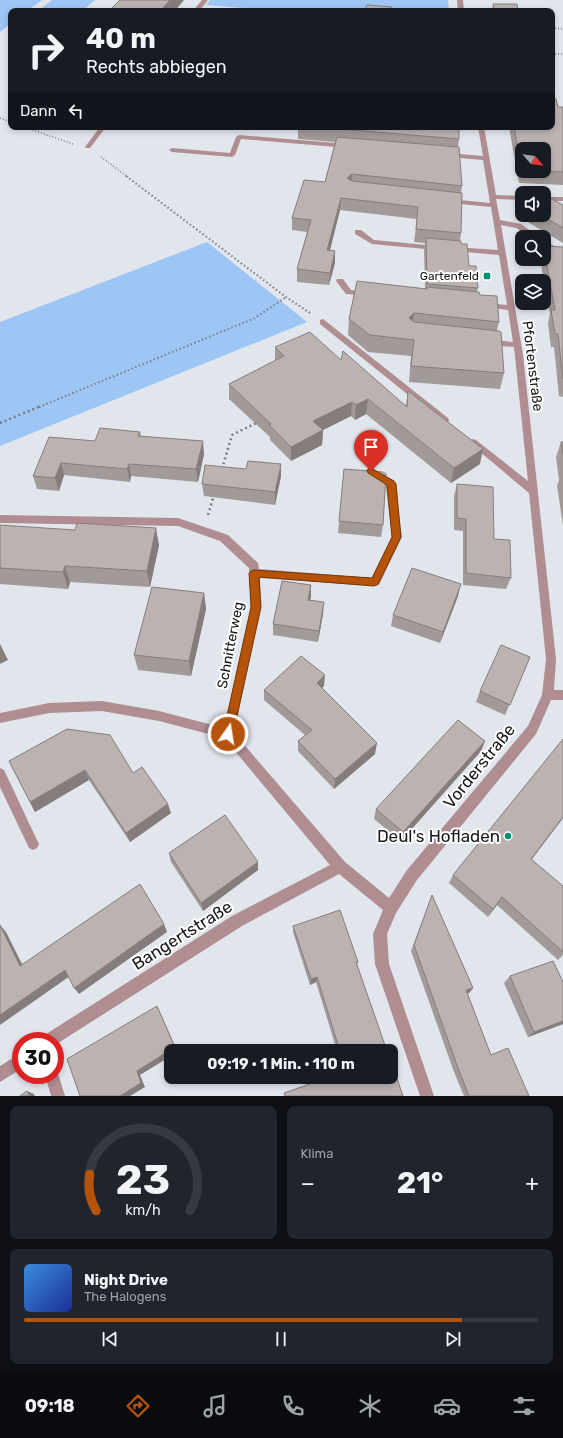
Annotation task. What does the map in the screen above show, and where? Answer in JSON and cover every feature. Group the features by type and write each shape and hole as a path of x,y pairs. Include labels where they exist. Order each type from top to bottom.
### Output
{"street":[{"path":"198,8 205,0"},
{"path":"88,147 101,130"},
{"name":"Pfortenstraße","path":"481,130 517,345 551,659 548,695"},
{"path":"172,150 232,155 239,136 358,147"},
{"path":"438,154 486,158"},
{"path":"446,200 493,201 515,199"},
{"path":"551,199 563,200"},
{"path":"497,222 518,226 524,230"},
{"path":"358,232 372,242 502,253"},
{"path":"551,246 563,254"},
{"path":"340,281 349,292 380,295"},
{"path":"480,305 511,308"},
{"path":"323,322 453,426"},
{"path":"480,341 517,345"},
{"path":"465,436 533,491"},
{"path":"254,573 374,582 397,537 391,484 371,471"},
{"name":"Schnitterweg","path":"0,519 178,522 224,538 254,566 256,607 228,734"},
{"path":"548,695 563,695"},
{"name":"Vorderstraße","path":"427,1096 382,964 380,934 391,908 412,875 532,730 548,695"},
{"path":"0,718 49,708 102,706 159,716 228,734 340,867 391,908"},
{"path":"0,774 33,844"},
{"name":"Bangertstraße","path":"62,1032 237,921 340,867"},
{"path":"0,1075 12,1066"},
{"path":"55,1084 58,1096"}],"path":[{"path":"555,101 557,108"},
{"path":"32,130 64,142 88,147 286,297 323,322"},
{"path":"0,423 255,318 286,297"},
{"path":"221,472 232,436 260,421"},
{"path":"203,531 214,494"}],"shaded area":[{"path":"0,0 42,0 31,8 8,8 8,25 0,32"},
{"path":"52,0 95,0 86,8 42,8"},
{"path":"210,0 448,0 449,8 244,8 206,5"},
{"path":"207,242 307,322 0,446 0,322"}],"building":[{"path":"120,0 170,0 163,8 112,8"},
{"path":"493,4 517,4 518,8 494,8"},
{"path":"367,5 392,7 392,8 366,8"},
{"path":"555,99 558,107 563,107 563,172 551,172 551,142 517,142 515,130 555,130"},
{"path":"352,130 459,130 459,139"},
{"path":"337,137 459,147 462,186 352,174 347,178 352,181 462,193 461,233 416,229 418,207 341,198 327,250 335,251 330,273 297,269 311,220 292,218 304,180 325,182"},
{"path":"551,199 563,205 563,228 551,221"},
{"path":"426,238 461,241 461,244 467,244 469,266 476,266 478,288 427,284"},
{"path":"551,246 563,247 563,379 558,334 555,334 551,310 555,310 551,288 551,274 549,274 547,266 551,266"},
{"path":"357,281 427,289 427,287 479,292 480,295 497,296 499,322 414,313 409,318 414,322 501,332 504,373 411,366 414,340 370,335 349,319"},
{"path":"310,332 341,360 343,351 407,407 408,391 483,449 454,468 368,399 356,405 352,402 313,421 323,430 291,447 269,425 271,424 229,384 284,356 275,347"},
{"path":"100,428 140,432 138,436 203,441 196,469 129,464 127,469 61,463 55,478 33,476 49,437 95,441"},
{"path":"561,442 563,442 563,454"},
{"path":"248,461 281,464 275,492 202,484 205,465 246,469"},
{"path":"344,469 383,472 386,474 383,525 339,521"},
{"path":"457,484 493,487 494,539 510,540 511,578 466,573 466,519 457,518"},
{"path":"77,523 156,528 147,571 65,566 63,572 0,568 0,525 75,530"},
{"path":"412,568 461,584 443,632 393,615"},
{"path":"282,581 311,585 308,600 324,602 319,631 273,624"},
{"path":"152,587 204,593 189,661 134,655"},
{"path":"501,645 530,657 510,705 480,691"},
{"path":"301,656 325,675 317,683 377,743 335,779 298,741 312,730 264,690"},
{"path":"458,720 485,741 403,832 376,809"},
{"path":"67,729 110,735 133,773 142,767 168,804 126,833 85,770 30,802 9,761"},
{"path":"563,739 563,817 531,859 563,886 563,952 502,897 493,909 453,875"},
{"path":"225,815 258,862 201,903 169,853"},
{"path":"140,884 164,924 74,988 65,970 0,1015 0,925 20,966"},
{"path":"432,895 473,988 466,990 491,1055 508,1048 529,1096 469,1096 414,945"},
{"path":"340,910 358,962 356,962 385,1044 338,1044 317,977 311,979 293,926"},
{"path":"553,961 563,982 563,1021 534,1032 510,976"},
{"path":"157,1006 174,1044 164,1044 164,1054 137,1071 141,1083 120,1096 80,1096 67,1059"},
{"path":"398,1081 403,1096 285,1096 284,1093 310,1084 398,1084"},
{"path":"27,1091 30,1096 20,1096"}],"place":[{"name":"Gartenfeld","path":"487,276"},
{"name":"Deul's Hofladen","path":"508,836"}],"route":[{"path":"228,734 256,607 254,573 374,582 397,537 391,484 371,471"}]}
